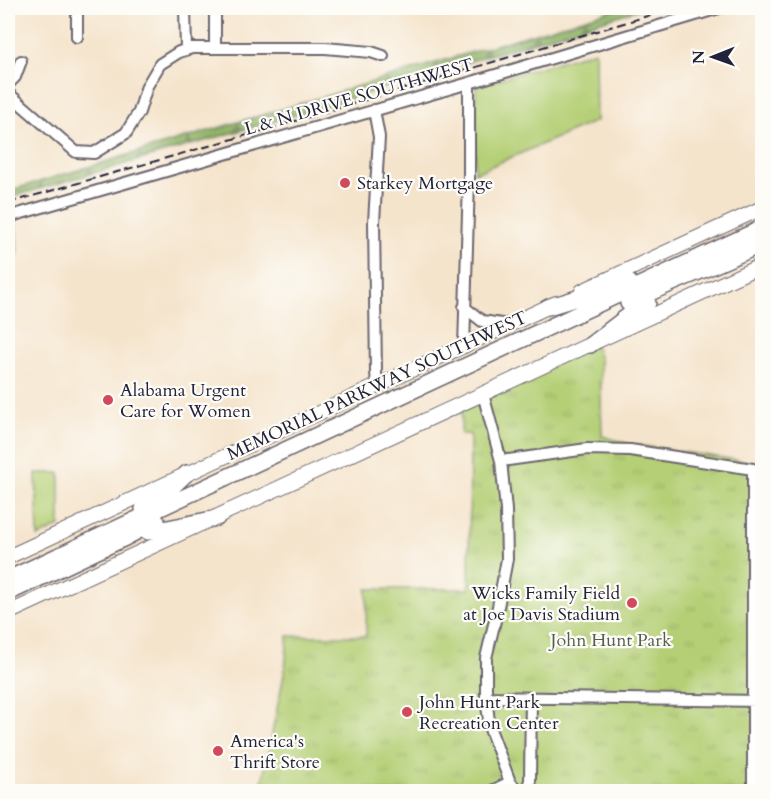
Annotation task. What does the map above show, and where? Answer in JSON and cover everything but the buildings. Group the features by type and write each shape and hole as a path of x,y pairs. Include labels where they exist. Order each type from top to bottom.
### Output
{"highway":[{"name":"MEMORIAL PARKWAY SOUTHWEST","path":"8,579 762,228"},
{"name":"MEMORIAL PARKWAY SOUTHWEST","path":"8,593 169,515 602,314 665,286 694,276 762,244"},
{"path":"590,345 633,312 694,276"},
{"path":"548,307 633,281 659,277"},
{"path":"102,537 165,494 188,473"},
{"path":"125,538 169,526 217,518"}],"main road":[{"path":"8,558 762,208"},
{"path":"8,613 762,265"}],"street":[{"path":"77,8 77,37"},
{"path":"185,8 186,50"},
{"path":"215,8 215,48"},
{"name":"L & N DRIVE SOUTHWEST","path":"8,217 719,8"},
{"path":"8,93 76,152 94,153 126,133 139,112 147,86 160,64 186,50 325,48 371,52 383,56"},
{"path":"8,84 15,76 21,61"},
{"path":"464,346 469,180 469,83"},
{"path":"374,110 379,137 374,222 377,386"},
{"path":"464,307 482,321 508,325"},
{"path":"483,394 501,461 506,510 507,559 486,658 486,698 490,729 510,782 519,792"},
{"path":"501,461 587,448 630,450 758,470 757,701 753,792"},
{"path":"486,698 757,701"},
{"path":"525,792 530,781 531,698"},
{"path":"490,792 510,782"}],"green space":[{"path":"619,8 643,8 319,108 8,198 8,191"},
{"path":"595,51 596,121 475,173 476,86"},
{"path":"16,221 17,256 8,256 8,224"},
{"name":"John Hunt Park","path":"594,343 600,359 602,436 629,444 762,464 762,791 519,792 510,782 490,792 260,792 285,670 288,636 366,636 367,589 469,589 470,434 461,434 462,404"},
{"path":"36,473 60,473 60,526 38,537"}],"railway":[{"path":"8,203 265,130 674,8"}],"place":[{"name":"Starkey Mortgage","path":"345,183"},
{"name":"Alabama Urgent Care for Women","path":"108,400"},
{"name":"Wicks Family Field at Joe Davis Stadium","path":"632,603"},
{"name":"John Hunt Park Recreation Center","path":"407,712"},
{"name":"America's Thrift Store","path":"218,751"}]}
